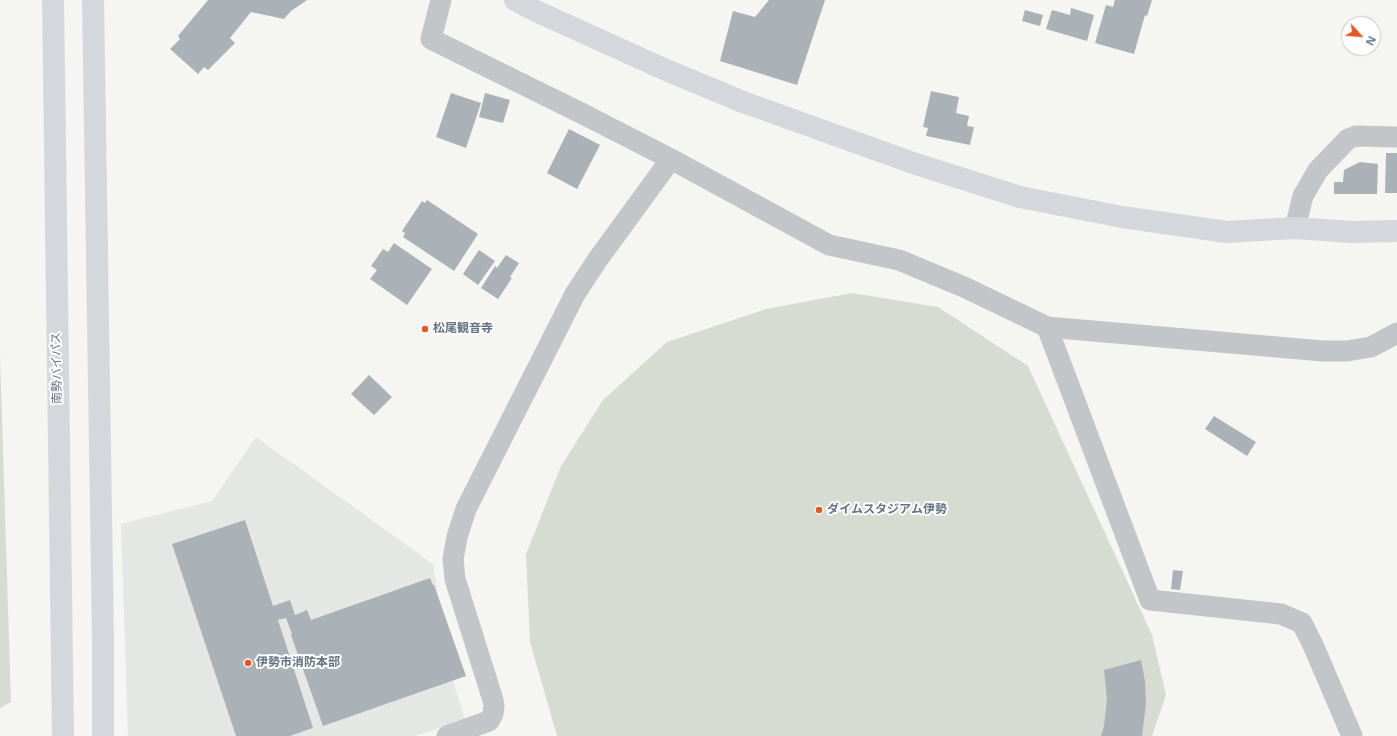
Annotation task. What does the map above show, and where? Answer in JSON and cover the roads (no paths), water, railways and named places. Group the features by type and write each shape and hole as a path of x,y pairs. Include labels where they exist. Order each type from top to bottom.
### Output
{"main road":[{"name":"南勢バイパス","path":"53,0 63,736"},
{"path":"94,0 103,736"},
{"path":"515,0 666,70 743,102 916,164 1020,197 1122,217 1227,232 1295,228 1352,232 1397,231"}],"street":[{"path":"441,2 431,40 581,113 671,159 829,245 899,260 964,287 1047,327 1323,351 1347,351 1370,347 1397,333"},
{"path":"1295,228 1303,196 1318,170 1348,139 1356,136 1397,137"},
{"path":"447,736 489,721 493,714 494,706 455,579 453,559 457,537 466,509 575,294 598,259 671,159"},
{"path":"1047,327 1150,600 1281,614 1302,623 1352,736"}],"place":[{"name":"松尾観音寺","path":"425,329"},
{"name":"ダイムスタジアム伊勢","path":"819,510"},
{"name":"伊勢市消防本部","path":"248,663"}]}
